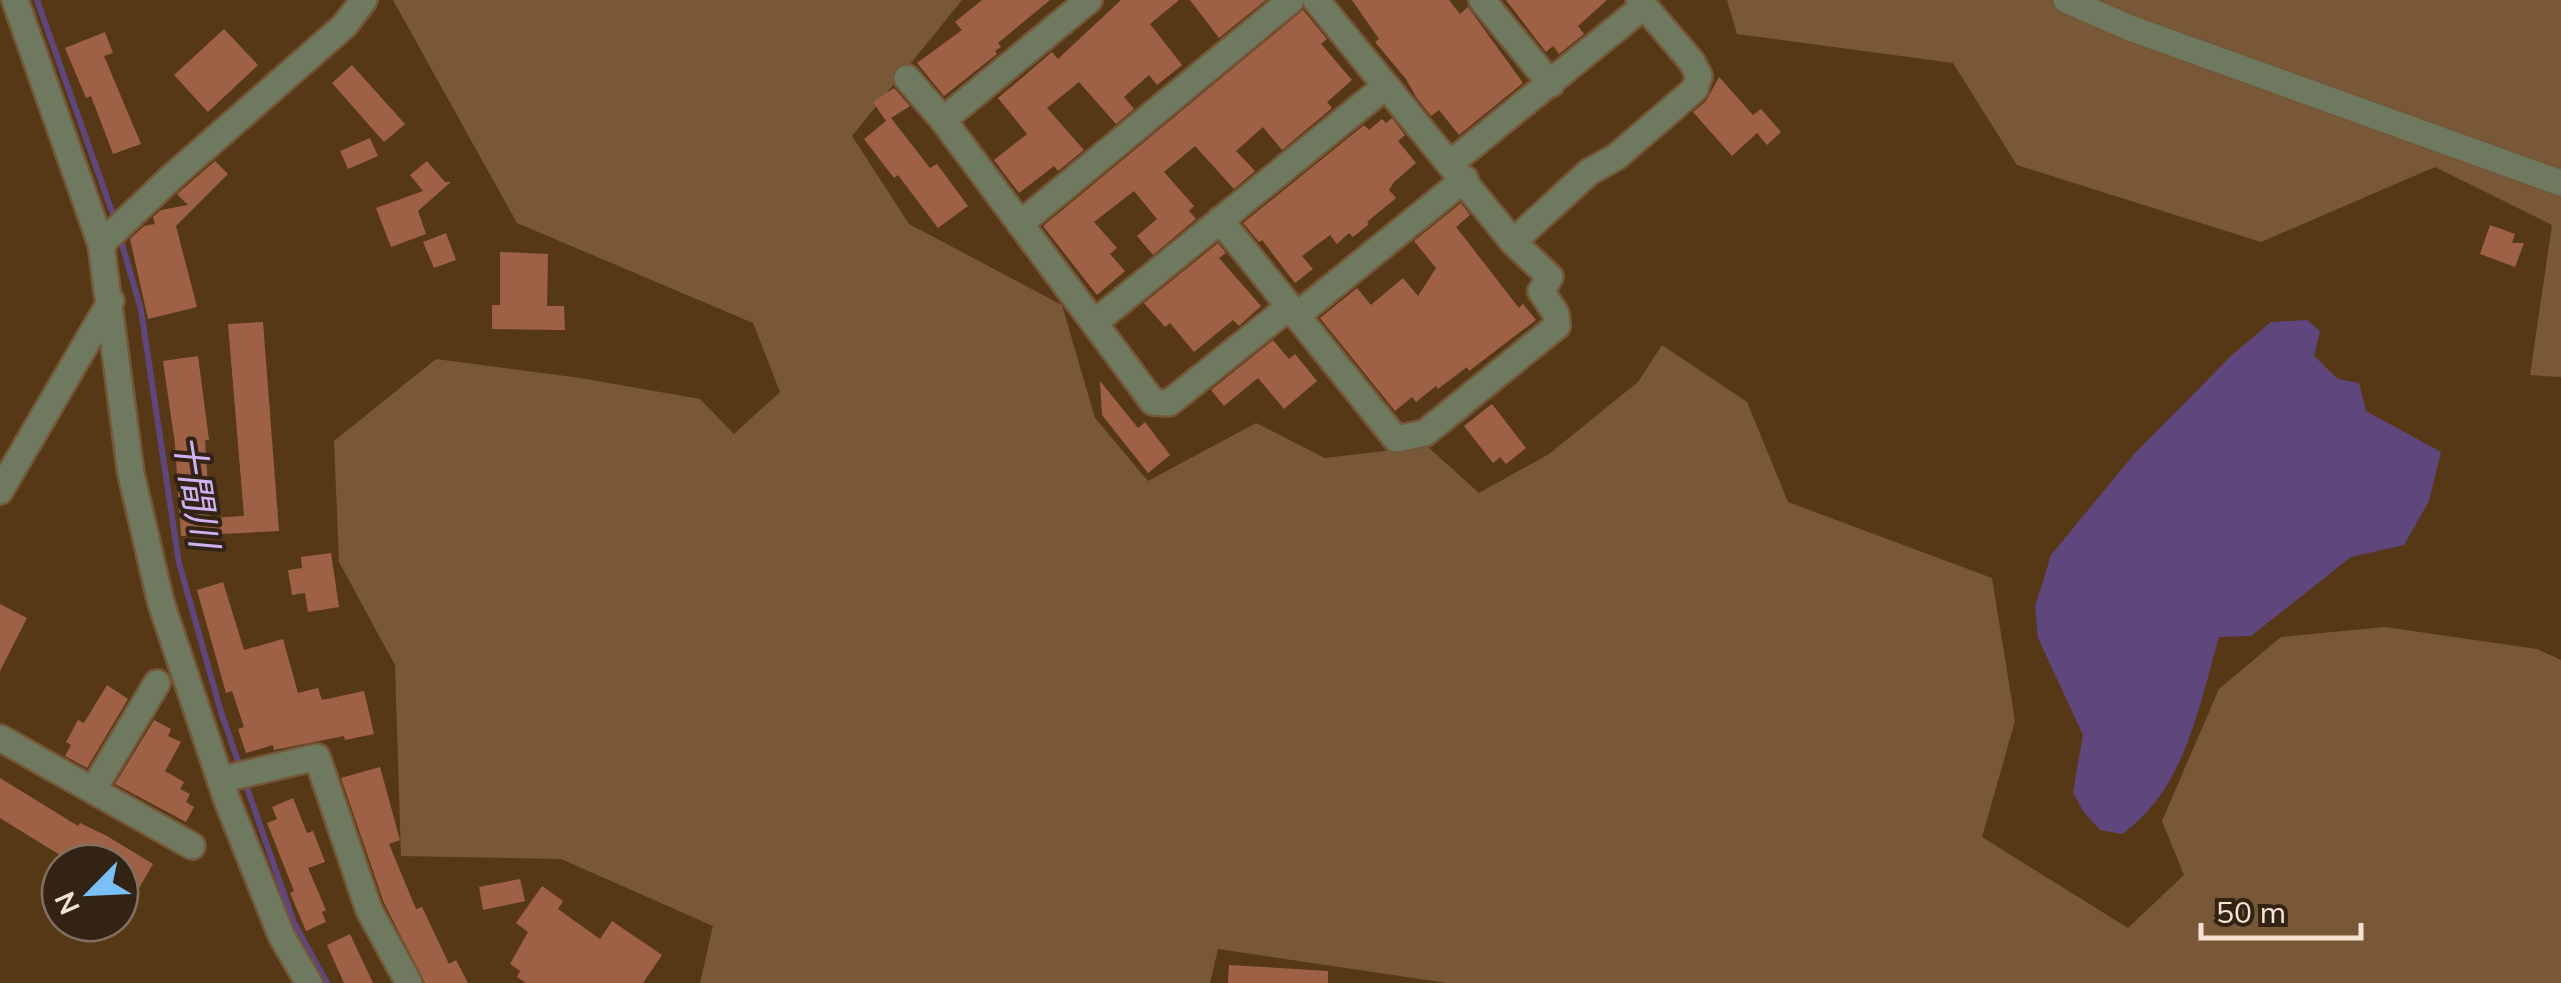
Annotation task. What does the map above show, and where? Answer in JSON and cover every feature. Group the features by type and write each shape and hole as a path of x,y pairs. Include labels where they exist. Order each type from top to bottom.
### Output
{"street":[{"path":"15,0 101,244 131,474 161,603 220,780 282,937 309,983"},
{"path":"101,244 344,26 364,0"},
{"path":"943,120 1090,0"},
{"path":"1020,224 1290,0"},
{"path":"1220,220 1396,439 1425,433 1557,326 1556,314 1541,291 1550,277 1513,242 1316,0"},
{"path":"1482,0 1551,84"},
{"path":"2066,0 2145,34 2561,183"},
{"path":"907,78 943,120 1153,402 1169,403 1292,311 1458,171 1642,3 1692,62 1699,76 1695,89 1616,157 1589,172 1513,242"},
{"path":"1094,323 1386,86"},
{"path":"0,491 110,300"},
{"path":"93,790 156,683"},
{"path":"0,738 192,846"},
{"path":"220,780 317,757 369,910 409,983"}],"shaded area":[{"path":"393,0 962,0 852,136 909,224 1062,305 1095,418 1148,481 1256,423 1325,458 1427,446 1479,493 1549,454 1638,382 1662,345 1747,402 1788,502 1992,578 2015,721 1982,837 2128,928 2184,875 2162,821 2219,689 2281,637 2385,627 2537,649 2561,660 2561,983 1447,983 1218,949 1210,983 700,983 713,926 561,859 401,856 395,665 339,562 334,441 436,359 700,399 734,434 780,392 753,323 517,223"},
{"path":"1727,0 2561,0 2561,377 2530,375 2552,225 2435,167 2261,242 2017,165 1953,63 1737,34"},
{"path":"2307,320 2320,331 2314,356 2338,379 2359,383 2366,411 2441,452 2429,501 2404,545 2351,557 2251,636 2219,637 2187,745 2161,794 2122,834 2100,830 2073,792 2083,735 2038,638 2035,607 2051,555 2135,453 2232,355 2271,322"}],"building":[{"path":"982,0 1050,0 998,43 1001,47 995,51 997,54 944,96 917,63 962,30 955,22"},
{"path":"1121,0 1179,0 1150,24 1182,65 1157,85 1149,75 1124,97 1134,109 1116,124 1079,82 1047,108 1084,150 1058,171 1054,166 1019,193 994,160 1027,134 998,98 1052,52 1058,59"},
{"path":"1190,0 1266,0 1219,38"},
{"path":"1352,0 1449,0 1460,14 1468,7 1523,83 1459,135 1439,110 1431,116 1375,42 1379,39"},
{"path":"1506,0 1607,0 1578,26 1584,34 1559,54 1553,46 1546,52"},
{"path":"1303,10 1327,39 1321,44 1352,80 1327,102 1332,108 1282,150 1263,127 1236,151 1255,171 1234,189 1195,146 1164,172 1194,206 1189,211 1196,219 1153,255 1137,236 1157,219 1134,191 1094,222 1117,248 1110,254 1125,271 1097,295 1043,226"},
{"path":"224,29 258,65 208,112 174,75"},
{"path":"105,32 113,53 104,56 141,144 113,154 91,96 86,98 65,48"},
{"path":"352,65 405,124 384,142 332,83"},
{"path":"1719,77 1753,115 1761,109 1781,132 1767,145 1757,133 1732,156 1693,112 1706,101"},
{"path":"894,88 910,106 891,118 930,168 937,164 968,206 938,228 898,175 894,178 864,139 886,121 873,102"},
{"path":"1392,118 1405,135 1398,141 1416,163 1389,190 1396,198 1353,237 1349,233 1337,244 1330,235 1302,256 1313,269 1295,283 1262,240 1259,242 1243,223 1364,125 1369,130 1382,119 1386,123"},
{"path":"370,138 378,156 348,169 340,151"},
{"path":"215,161 228,174 176,226 197,307 148,319 130,239 144,226 155,224 153,217 161,210 188,205 177,194"},
{"path":"427,161 445,182 451,182 418,211 426,234 391,247 376,208 423,191 410,175"},
{"path":"1461,203 1470,215 1456,227 1519,308 1523,304 1536,320 1469,371 1467,367 1438,389 1436,386 1416,402 1412,397 1395,411 1320,318 1357,288 1371,305 1403,278 1418,296 1436,268 1414,241"},
{"path":"2490,225 2515,234 2512,243 2524,243 2515,267 2480,254"},
{"path":"446,233 456,260 434,268 423,242"},
{"path":"1218,243 1226,253 1219,258 1261,306 1239,326 1233,320 1194,352 1170,323 1165,327 1144,303"},
{"path":"500,252 548,254 547,306 564,306 565,330 492,329 492,305 500,305"},
{"path":"263,322 279,531 181,536 175,444 163,361 198,356 209,440 205,440 210,518 244,516 228,324"},
{"path":"1273,340 1289,359 1295,354 1317,381 1284,409 1258,378 1224,406 1211,390"},
{"path":"1100,381 1138,428 1145,422 1170,455 1148,473 1102,415"},
{"path":"1492,404 1526,448 1506,464 1500,457 1493,463 1464,426"},
{"path":"331,553 339,607 308,612 305,593 292,595 288,570 302,568 301,557"},
{"path":"223,582 244,650 283,639 298,693 318,688 322,700 364,691 374,734 274,750 273,745 246,753 238,729 244,727 232,691 226,693 197,590"},
{"path":"0,604 27,618 0,671"},
{"path":"107,685 128,699 87,768 65,756 71,745 66,742 78,720 84,723"},
{"path":"154,720 171,729 168,736 181,742 165,771 184,782 180,789 190,794 186,802 194,807 186,822 115,784"},
{"path":"380,767 400,840 389,844 416,909 422,907 449,964 456,960 468,983 425,983 384,903 341,778"},
{"path":"0,778 78,826 80,823 118,843 41,843 0,818"},
{"path":"293,798 307,833 313,831 325,862 308,868 326,910 322,912 326,922 306,931 267,823 277,819 272,807"},
{"path":"140,856 153,864 140,887"},
{"path":"520,879 525,901 483,910 479,887"},
{"path":"542,886 563,901 558,909 600,939 612,921 662,955 643,983 526,983 517,977 520,971 510,964 528,932 516,923"},
{"path":"350,934 373,983 344,983 327,945"},
{"path":"1229,965 1328,971 1328,983 1228,983"}],"waterway":[{"name":"十間川","path":"37,0 115,220"},
{"name":"十間川","path":"120,237 141,310 179,563 241,770"},
{"name":"十間川","path":"245,782 294,923 327,983"}]}
